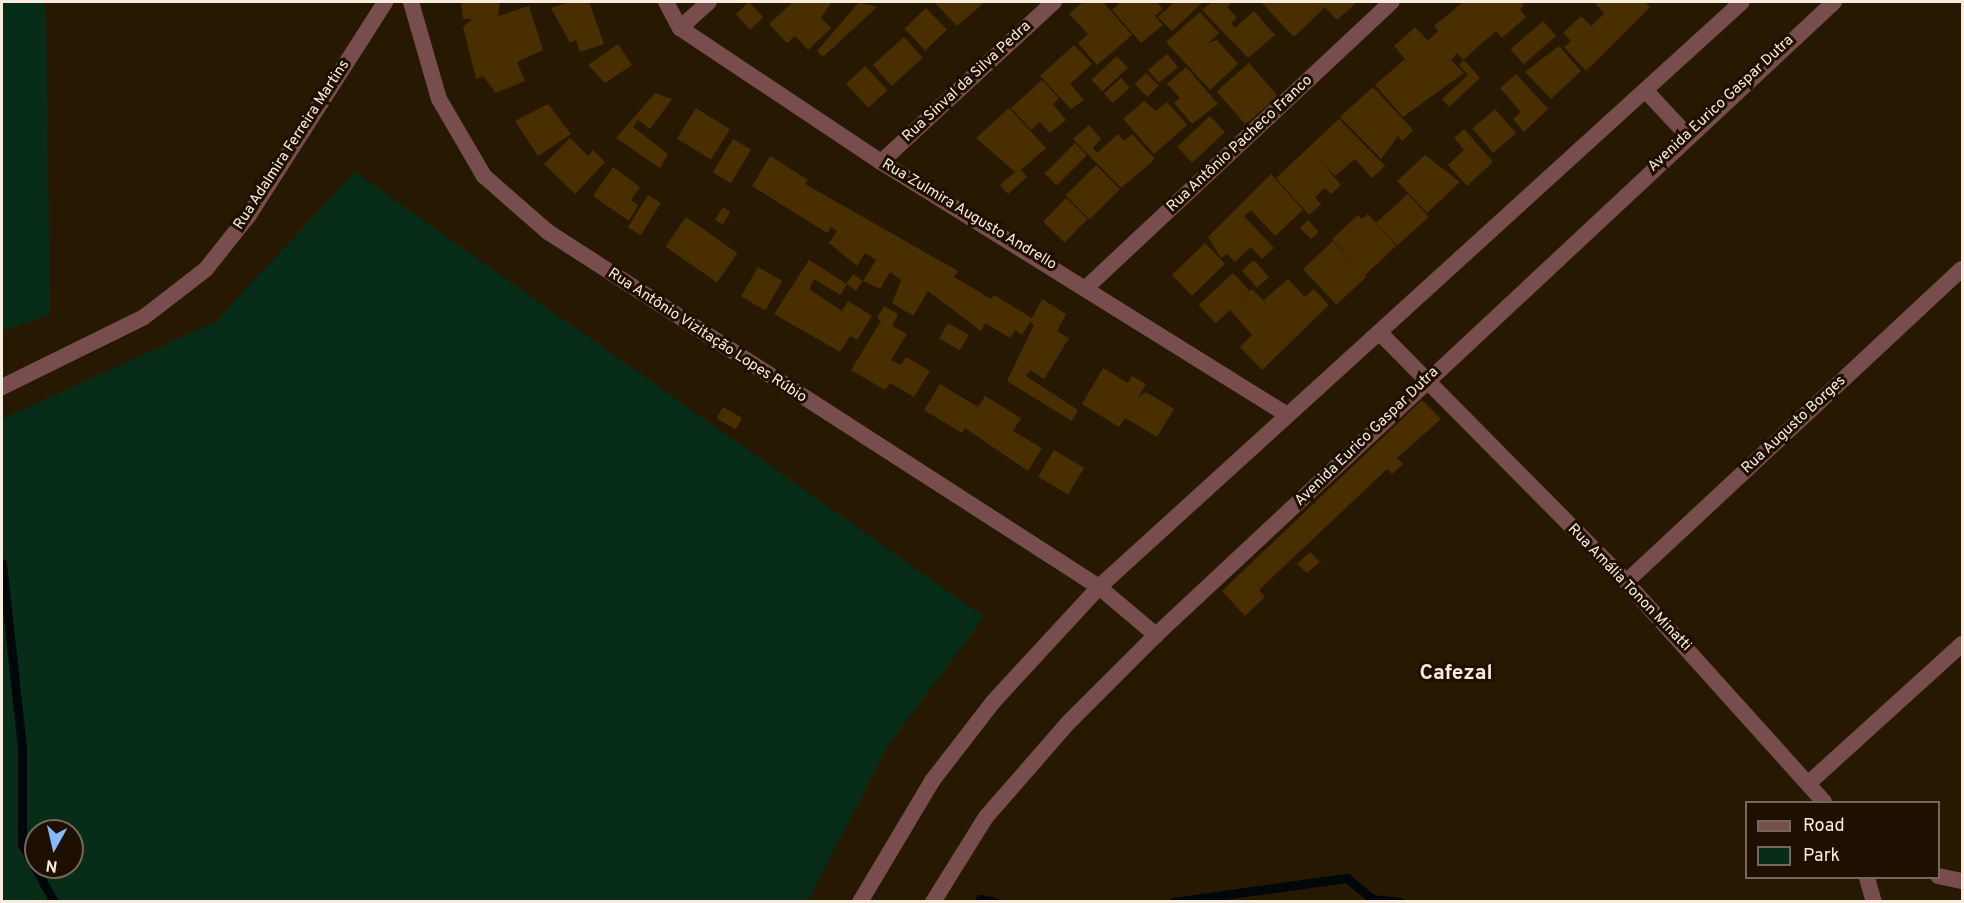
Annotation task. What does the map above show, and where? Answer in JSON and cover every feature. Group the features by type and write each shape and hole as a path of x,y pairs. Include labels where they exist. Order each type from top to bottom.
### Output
{"street":[{"name":"Rua Adalmira Ferreira Martins","path":"2,387 144,317 206,269 249,215 385,2"},
{"name":"Rua Antônio Vizitação Lopes Rúbio","path":"411,2 439,99 484,176 548,232 1099,587 1156,635"},
{"name":"Rua Zulmira Augusto Andrello","path":"666,2 680,28 881,162 1088,286 1286,414"},
{"path":"680,28 709,2"},
{"name":"Rua Sinval da Silva Pedra","path":"881,162 1054,2"},
{"name":"Rua Antônio Pacheco Franco","path":"1088,286 1392,2"},
{"path":"860,902 932,781 993,702 1099,587 1286,414 1742,2"},
{"name":"Avenida Eurico Gaspar Dutra","path":"933,902 986,817 1067,724 1156,635 1687,135 1834,2"},
{"path":"1646,91 1687,135"},
{"name":"Rua Augusto Borges","path":"1626,582 1962,269"},
{"name":"Rua Amália Tonon Minatti","path":"1379,332 1425,382 1626,582 1811,781 1823,801"},
{"path":"1811,781 1962,644"},
{"path":"1940,876 1962,881"},
{"path":"1868,879 1874,902"}],"green space":[{"path":"2,2 43,2 46,14 50,315 2,331"},
{"path":"355,172 984,617 888,745 808,901 2,901 2,419 215,322"}],"building":[{"path":"461,2 500,2 498,16 529,6 543,50 517,62 525,81 496,93 483,76 476,79 463,27 472,19 463,19"},
{"path":"570,2 589,2 604,44 580,52 576,40 570,43 551,8"},
{"path":"749,2 763,17 750,30 736,14"},
{"path":"793,2 832,2 821,18 831,28 808,50 795,36 787,43 769,24"},
{"path":"859,2 877,7 823,57 817,51"},
{"path":"934,2 985,2 957,26"},
{"path":"1083,2 1103,2 1132,35 1097,65 1078,43 1088,34 1069,14"},
{"path":"1121,2 1156,2 1163,9 1155,16 1163,25 1141,43 1112,10"},
{"path":"1174,2 1203,2 1172,31 1158,17"},
{"path":"1212,2 1233,2 1227,7 1237,18 1231,23 1235,28 1254,11 1275,35 1248,58 1202,10"},
{"path":"1261,2 1357,2 1337,20 1325,7 1294,37"},
{"path":"1463,2 1525,2 1520,10 1526,17 1502,38 1496,31 1463,60 1457,53 1451,60 1464,73 1403,117 1375,85 1405,59 1394,46 1415,27 1428,41 1438,31 1434,26"},
{"path":"1594,2 1645,2 1650,7 1586,71 1564,47 1571,41 1563,33 1581,16 1591,26 1600,18 1604,13"},
{"path":"926,8 947,30 925,50 904,29"},
{"path":"1200,12 1219,33 1208,43 1217,40 1238,64 1210,90 1166,42"},
{"path":"1543,21 1556,36 1524,64 1511,49"},
{"path":"904,37 923,58 892,86 873,65"},
{"path":"618,44 632,65 605,83 588,65"},
{"path":"1074,45 1092,64 1070,84 1084,100 1071,109 1040,76"},
{"path":"1559,46 1581,71 1551,99 1525,72"},
{"path":"1167,54 1178,67 1159,83 1148,70"},
{"path":"1117,56 1128,68 1102,92 1091,80"},
{"path":"1464,60 1480,78 1449,107 1442,99 1468,75 1459,65"},
{"path":"1249,63 1278,96 1245,124 1217,91"},
{"path":"865,66 888,90 868,108 846,84"},
{"path":"1186,67 1218,104 1192,124 1174,103 1180,98 1167,84"},
{"path":"1146,73 1159,86 1147,97 1135,84"},
{"path":"1516,74 1548,109 1524,132 1513,119 1521,112 1500,88"},
{"path":"1121,78 1130,88 1113,103 1104,93"},
{"path":"1042,80 1059,98 1053,104 1066,120 1050,133 1040,122 1031,130 1011,108"},
{"path":"1373,87 1413,130 1402,141 1398,136 1381,159 1340,117"},
{"path":"655,93 672,99 650,129 638,120 633,127 668,154 660,168 616,138"},
{"path":"1144,101 1156,111 1167,102 1187,125 1154,154 1123,119"},
{"path":"548,104 571,134 538,156 515,121"},
{"path":"696,108 730,129 711,160 677,139"},
{"path":"1009,108 1046,148 1021,170 1027,177 1008,194 1000,185 1015,172 976,138"},
{"path":"1495,109 1516,133 1493,153 1472,129"},
{"path":"1210,116 1225,132 1192,163 1177,147"},
{"path":"1339,119 1385,166 1372,178 1355,159 1335,176 1318,158 1341,185 1331,194 1325,188 1315,197 1321,204 1309,215 1276,178"},
{"path":"1089,125 1101,139 1093,148 1097,153 1118,134 1124,141 1132,134 1155,159 1121,188 1073,139"},
{"path":"1464,129 1493,162 1467,186 1448,165 1464,150 1454,138"},
{"path":"570,138 588,156 593,150 605,162 575,194 544,164"},
{"path":"733,139 751,150 731,183 713,172"},
{"path":"1075,143 1087,155 1057,185 1045,173"},
{"path":"1425,155 1460,182 1427,213 1397,181"},
{"path":"770,156 808,180 805,184 958,271 954,277 991,299 994,295 1032,318 1042,299 1066,314 1057,331 1069,338 1044,379 1030,370 1026,376 1078,410 1072,421 1007,381 1034,325 1030,322 1022,335 1015,330 1010,338 985,323 981,331 928,291 913,316 892,303 901,280 890,272 880,289 863,281 876,260 865,253 857,266 829,243 837,231 831,227 827,233 752,186"},
{"path":"1096,165 1120,189 1090,219 1066,195"},
{"path":"613,167 640,187 631,200 638,205 629,221 593,196"},
{"path":"1271,174 1303,210 1275,236 1251,210 1244,216 1274,248 1262,259 1251,247 1235,262 1227,254 1221,258 1208,237"},
{"path":"1408,194 1429,217 1397,246 1376,223"},
{"path":"648,195 661,203 641,235 628,227"},
{"path":"1066,198 1088,219 1065,243 1043,222"},
{"path":"723,207 731,212 723,224 715,220"},
{"path":"1368,214 1396,246 1365,275 1332,239 1358,215 1362,219"},
{"path":"686,217 738,253 717,283 665,246"},
{"path":"1308,220 1319,232 1311,239 1300,228"},
{"path":"1333,241 1366,277 1336,305 1303,269"},
{"path":"1205,243 1225,264 1192,296 1172,275"},
{"path":"809,260 847,284 840,295 814,279 809,289 842,311 848,301 872,316 857,340 850,336 840,352 774,314"},
{"path":"1254,260 1269,277 1257,288 1242,270"},
{"path":"758,267 782,281 765,310 741,296"},
{"path":"1233,273 1250,291 1216,323 1199,305"},
{"path":"853,274 863,281 856,291 846,284"},
{"path":"1288,279 1305,297 1314,289 1329,305 1262,370 1240,347 1252,335 1230,310 1252,289 1269,306 1264,300"},
{"path":"884,306 898,314 892,326 907,334 891,360 901,365 906,357 930,371 914,397 890,383 885,390 851,370 881,321 877,318"},
{"path":"948,323 969,335 960,351 939,339"},
{"path":"1103,368 1128,383 1132,376 1146,384 1138,398 1146,392 1174,409 1157,437 1125,418 1119,427 1082,404"},
{"path":"940,384 978,407 985,396 1021,418 1013,431 1042,448 1028,471 965,428 962,433 924,410"},
{"path":"1422,400 1441,419 1397,458 1403,464 1392,474 1387,469 1259,590 1265,597 1245,616 1222,591"},
{"path":"723,407 742,418 736,429 716,418"},
{"path":"1054,450 1084,468 1068,495 1038,477"},
{"path":"1310,552 1320,562 1307,573 1297,564"}],"waterway":[{"path":"2,563 22,746 22,844 54,902"},
{"path":"1173,902 1347,878 1372,899 1400,902"},
{"path":"980,899 995,902"}],"district":[{"name":"Cafezal","path":"1456,674"}]}
